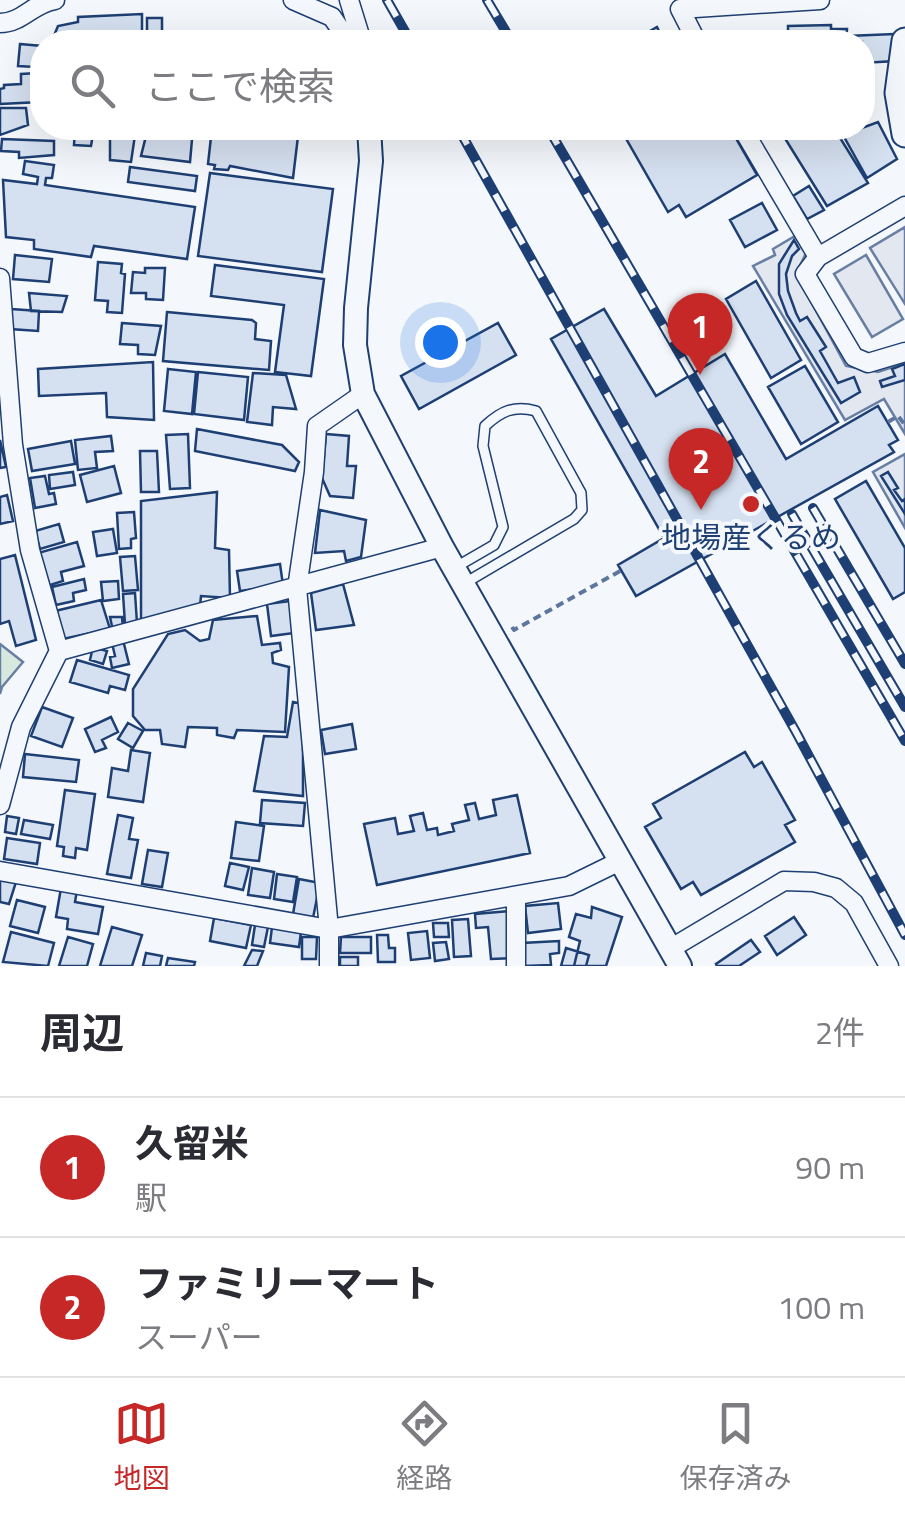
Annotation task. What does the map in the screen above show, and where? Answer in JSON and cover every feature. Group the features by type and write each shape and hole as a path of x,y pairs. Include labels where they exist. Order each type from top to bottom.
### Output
{"main road":[{"path":"905,41 898,93 905,134"}],"street":[{"path":"0,24 20,19 44,1 55,0"},
{"path":"293,0 332,17 341,30"},
{"path":"349,0 358,30"},
{"path":"691,30 680,9 820,0"},
{"path":"370,140 356,308 356,345 363,394 453,566 675,958 784,881 814,882 836,888 854,904 889,966"},
{"path":"749,140 818,257"},
{"path":"905,206 818,257 805,274 854,357 868,362 905,352"},
{"path":"0,278 16,463 30,550 59,651 22,727 0,805"},
{"path":"328,966 329,929 297,588 317,426 363,394"},
{"path":"59,651 297,588 453,566"},
{"path":"0,872 329,929 569,886 618,862"},
{"path":"516,896 516,966"}],"lane":[{"path":"519,406 536,411 581,493 582,510 574,519 453,566 494,545 503,527 483,446 485,426 498,414 519,406"}],"path":[{"path":"888,422 898,416 905,425"},
{"path":"505,616 514,630 622,570"}],"shaded area":[{"path":"905,227 905,304 870,248"},
{"path":"795,236 806,253 796,274 846,366 878,372 905,363 905,434 884,399 845,420 753,266 775,255 773,249"},
{"path":"866,255 903,319 872,337 834,274"},
{"path":"905,454 905,528 873,472"},
{"path":"0,644 23,662 0,694"}],"building":[{"path":"142,14 142,30 56,30 58,26 78,22 78,17"},
{"path":"147,18 162,18 162,30 147,30"},
{"path":"831,25 831,30 788,30 788,26"},
{"path":"894,34 895,61 875,62 875,35"},
{"path":"20,44 30,45 30,67 18,66"},
{"path":"30,73 30,102 0,104 0,89 21,84 21,74"},
{"path":"0,108 26,108 28,125 0,135"},
{"path":"878,122 897,159 867,178 846,140 875,140"},
{"path":"2,139 54,141 54,155 19,158 19,152 1,151"},
{"path":"74,140 92,140 91,146 74,145"},
{"path":"110,140 134,140 131,162 110,160"},
{"path":"145,140 192,140 190,162 141,156"},
{"path":"211,140 298,140 293,178 230,166 228,170 214,169 215,165 208,164"},
{"path":"627,140 737,140 757,175 686,217 679,205 668,212"},
{"path":"786,140 841,140 868,183 827,206"},
{"path":"25,161 54,165 52,178 46,178 45,185 195,207 187,259 94,246 91,257 34,249 34,240 6,237 3,180 37,184 38,177 23,174"},
{"path":"130,167 197,176 195,191 128,182"},
{"path":"210,173 333,189 322,272 198,256"},
{"path":"809,186 824,210 807,219 793,196"},
{"path":"762,203 777,230 745,247 730,220"},
{"path":"794,240 799,249 786,274 796,313 800,321 807,317 826,347 820,351 838,383 854,377 860,392 841,403 787,315 779,294 779,264"},
{"path":"15,255 52,259 49,282 13,279"},
{"path":"98,262 122,264 122,313 107,312 108,301 95,300"},
{"path":"215,265 324,279 311,376 275,372 284,305 211,296"},
{"path":"145,268 165,268 163,300 146,299 146,293 131,293 133,272 145,273"},
{"path":"756,281 801,360 771,378 726,299"},
{"path":"29,293 67,296 62,312 31,311"},
{"path":"11,309 39,311 38,331 10,329"},
{"path":"604,309 656,396 725,354 786,459 878,406 898,440 889,445 894,452 636,596 618,565 664,538 551,339"},
{"path":"167,312 252,320 256,323 255,339 271,341 269,370 163,361"},
{"path":"122,323 161,326 155,355 138,354 138,345 120,344"},
{"path":"498,323 516,355 419,409 401,376"},
{"path":"153,362 154,420 107,417 106,393 39,396 38,369"},
{"path":"905,364 905,380 882,387 880,381 895,376 892,369"},
{"path":"805,366 838,422 801,444 768,387"},
{"path":"168,369 196,372 192,414 164,411"},
{"path":"198,372 248,377 244,420 194,414"},
{"path":"253,373 286,375 296,409 273,407 272,425 247,422"},
{"path":"197,429 282,445 299,462 295,471 195,451"},
{"path":"188,434 190,488 170,489 166,435"},
{"path":"326,434 349,436 347,466 356,466 353,498 330,496 322,478"},
{"path":"111,436 113,451 95,452 97,468 78,470 75,440"},
{"path":"0,440 6,467 0,468"},
{"path":"71,441 75,464 32,471 28,449"},
{"path":"140,451 157,451 159,492 141,492"},
{"path":"114,466 121,493 87,502 80,475"},
{"path":"73,472 75,485 50,489 49,475"},
{"path":"888,472 898,488 894,490 902,501 905,499 905,514 881,476"},
{"path":"45,476 56,504 35,508 30,478"},
{"path":"866,481 905,548 905,592 893,599 835,499"},
{"path":"217,492 215,548 229,550 230,598 201,596 200,606 141,623 141,501"},
{"path":"7,495 13,521 0,524 0,497"},
{"path":"320,510 366,520 361,557 346,561 344,551 315,553"},
{"path":"134,512 136,538 131,539 131,548 119,549 117,513"},
{"path":"59,524 64,542 40,549 35,531"},
{"path":"113,529 117,553 97,556 93,532"},
{"path":"77,542 84,566 61,572 63,581 47,586 38,553"},
{"path":"15,555 36,640 16,646 9,621 0,624 0,559"},
{"path":"135,556 138,590 123,591 120,557"},
{"path":"280,564 283,585 240,591 237,571"},
{"path":"84,579 86,590 73,593 74,601 56,605 52,587"},
{"path":"118,581 119,599 103,601 101,582"},
{"path":"343,584 354,625 316,630 311,593"},
{"path":"135,593 137,623 125,624 123,594"},
{"path":"101,600 110,629 58,640 51,612"},
{"path":"290,601 294,633 271,636 267,604"},
{"path":"257,616 262,645 280,643 281,650 272,653 273,663 289,667 285,732 237,730 234,738 217,735 217,728 188,727 185,747 162,744 160,730 145,730 133,716 133,689 168,634 185,630 200,641 209,639 213,620"},
{"path":"110,617 122,617 123,629 113,631"},
{"path":"123,640 129,664 112,668 112,643"},
{"path":"93,647 107,651 103,664 90,660"},
{"path":"77,660 129,675 125,690 110,686 108,693 70,682"},
{"path":"293,702 303,704 303,796 254,791 264,736 287,737"},
{"path":"42,707 73,718 62,747 31,736"},
{"path":"111,717 118,732 102,740 106,748 95,752 85,729"},
{"path":"128,723 143,731 133,748 118,739"},
{"path":"352,724 356,749 325,754 321,730"},
{"path":"131,750 150,753 143,802 108,797 112,768 128,771"},
{"path":"745,752 754,767 762,762 795,820 785,825 795,842 701,895 693,882 681,889 645,827 661,818 653,804"},
{"path":"25,754 79,760 76,782 23,777"},
{"path":"65,790 95,794 87,850 76,848 75,858 63,856 64,847 57,846"},
{"path":"517,795 530,853 377,885 364,824 395,818 398,834 414,831 410,816 423,813 427,830 437,828 438,835 454,831 452,824 469,820 465,805 475,803 479,819 496,815 493,800"},
{"path":"262,800 305,803 303,826 260,823"},
{"path":"118,815 133,818 129,839 138,840 131,878 107,874"},
{"path":"7,816 19,818 16,834 5,832"},
{"path":"24,820 53,825 50,839 21,834"},
{"path":"236,822 264,826 259,861 231,858"},
{"path":"7,838 40,843 37,864 4,859"},
{"path":"148,850 168,853 162,887 142,884"},
{"path":"230,863 249,867 243,890 225,886"},
{"path":"252,868 274,872 270,898 248,895"},
{"path":"277,874 297,877 293,902 274,899"},
{"path":"0,875 17,879 9,904 0,902"},
{"path":"299,879 320,883 313,918 293,914"},
{"path":"61,888 77,890 75,902 103,907 98,934 67,929 68,919 56,917"},
{"path":"17,900 45,907 38,933 10,926"},
{"path":"558,903 561,929 528,933 525,906"},
{"path":"592,907 622,917 606,966 574,966 580,941 569,937 576,914 591,918"},
{"path":"510,911 513,958 491,959 488,927 476,928 475,914"},
{"path":"794,917 806,935 777,955 765,936"},
{"path":"214,918 251,925 246,948 210,941"},
{"path":"468,919 471,956 454,957 452,920"},
{"path":"433,923 448,923 449,937 434,937"},
{"path":"255,925 268,927 264,947 252,945"},
{"path":"112,927 142,935 132,966 100,966"},
{"path":"272,927 301,932 299,947 270,943"},
{"path":"427,931 430,958 411,960 408,933"},
{"path":"11,932 54,943 48,966 3,962"},
{"path":"377,935 388,935 389,948 395,948 395,962 378,962"},
{"path":"68,937 93,944 87,966 59,966"},
{"path":"302,937 317,937 316,959 302,959"},
{"path":"341,937 371,937 371,953 340,953"},
{"path":"751,940 760,952 739,966 717,966 716,964"},
{"path":"559,941 559,953 550,954 551,965 523,966 522,943"},
{"path":"446,942 449,959 435,961 433,943"},
{"path":"566,948 589,955 586,966 561,966"},
{"path":"252,950 263,951 257,966 244,966"},
{"path":"146,953 162,956 160,966 143,966"},
{"path":"340,957 358,957 358,966 340,966"},
{"path":"168,958 195,962 194,966 166,966"}],"railway":[{"path":"387,0 404,30"},
{"path":"487,0 505,30"},
{"path":"465,140 905,935"},
{"path":"555,140 905,741"},
{"path":"813,508 905,664"},
{"path":"792,514 905,707"}],"place":[{"name":"久留米","path":"700,375"},
{"name":"地場産くるめ","path":"751,504"},
{"name":"ファミリーマート","path":"701,510"}]}
